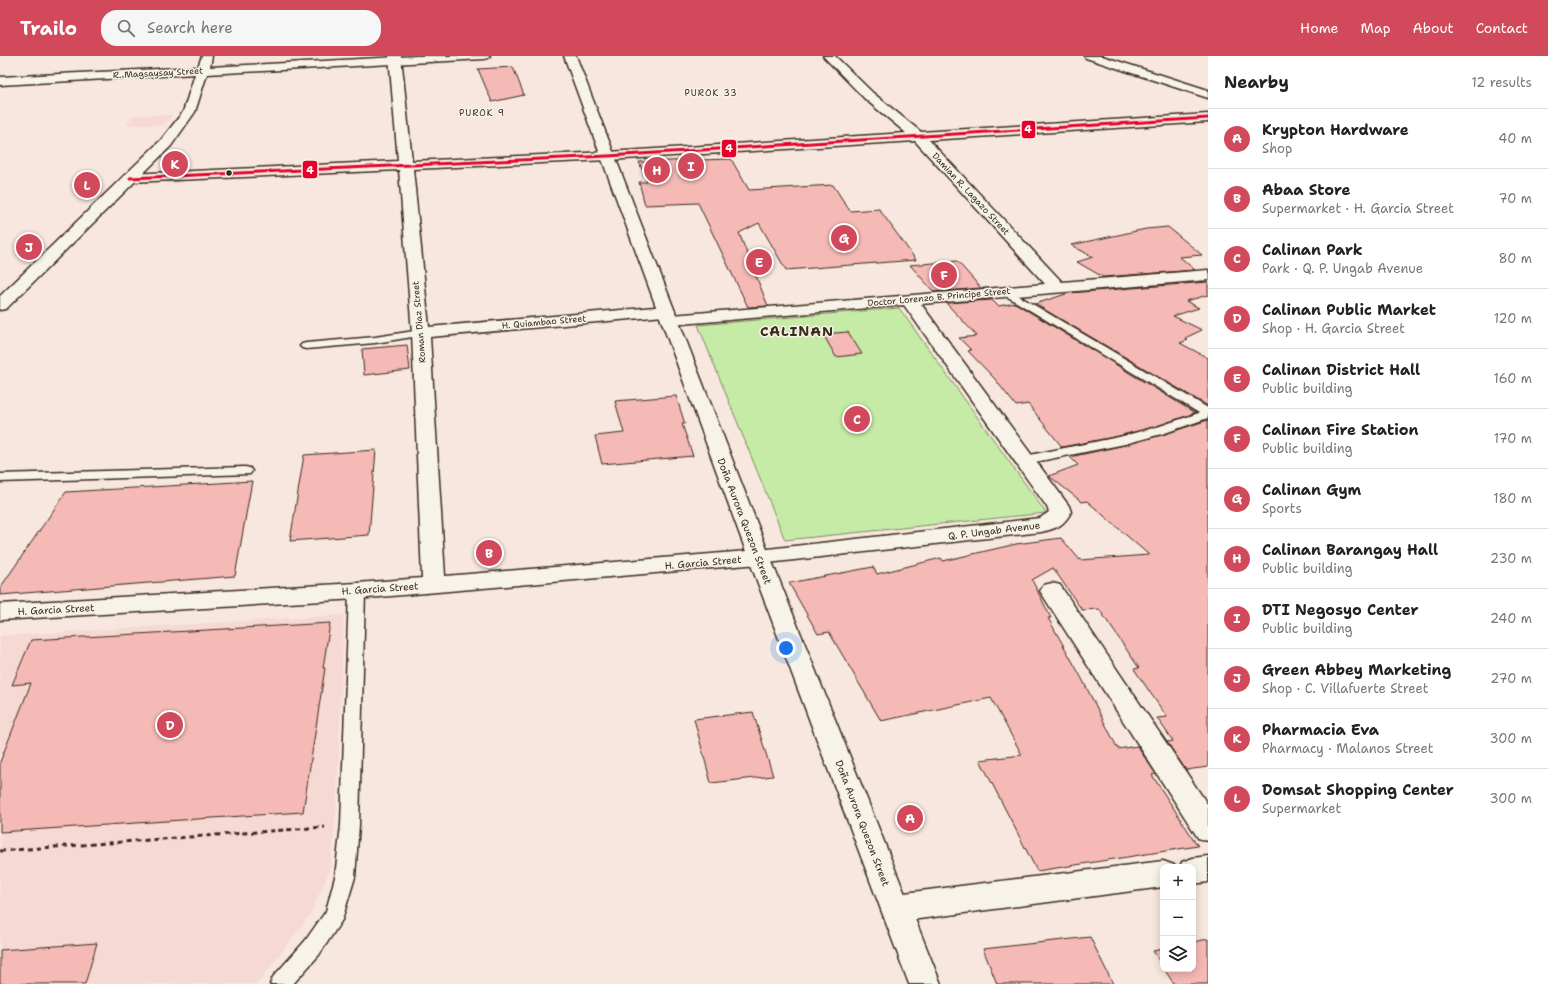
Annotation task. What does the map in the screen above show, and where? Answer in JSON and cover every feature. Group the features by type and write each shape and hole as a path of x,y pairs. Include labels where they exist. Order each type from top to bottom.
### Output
{"street":[{"path":"0,305 166,143 183,122 193,101 208,56"},
{"name":"R. Magsaysay Street","path":"0,80 203,70 395,58 484,56"},
{"name":"Doña Aurora Quezon Street","path":"570,56 759,557 925,984"},
{"name":"Damian R. Lagazo Street","path":"829,56 869,96 918,136 1058,288"},
{"path":"1090,56 1208,94"},
{"name":"Roman Diaz Street","path":"395,58 421,333 434,584"},
{"path":"130,178 608,156 1208,118"},
{"name":"Doctor Lorenzo B. Principe Street","path":"668,316 909,300 1208,275"},
{"name":"Q. P. Ungab Avenue","path":"759,557 1041,525 1058,518 1060,512 1058,506 909,300"},
{"name":"H. Quiambao Street","path":"421,333 668,316"},
{"name":"H. Garcia Street","path":"1,615 357,590 759,557"},
{"path":"1052,591 1208,829"},
{"path":"1196,871 1208,869"},
{"path":"896,908 1160,874"}],"lane":[{"path":"1007,292 1208,413"},
{"path":"306,346 376,340 421,333"},
{"path":"1025,460 1120,441 1161,430 1208,413"},
{"path":"0,478 245,471"},
{"path":"280,984 312,948 335,914 345,877 350,825 357,590"}],"path":[{"path":"0,851 350,825"}],"shaded area":[{"path":"134,115 172,115 165,125 126,125"},
{"path":"344,615 336,813 330,870 310,915 257,984 0,984 0,636"}],"green space":[{"path":"899,308 1046,513 785,540 698,325"}],"building":[{"path":"513,67 524,95 492,102 478,69"},
{"path":"731,159 749,190 833,185 850,211 879,209 916,260 786,270 759,223 739,233 768,306 748,307 698,203 645,205 639,182 647,182 639,162"},
{"path":"1168,227 1202,255 1180,257 1195,270 1103,277 1077,262 1093,257 1071,245 1146,229"},
{"path":"957,261 981,288 935,292 910,265"},
{"path":"1208,282 1208,295 1186,301 1199,308 1173,316 1202,330 1185,338 1188,340 1180,343 1208,358 1208,406 1035,304 1069,293"},
{"path":"992,300 998,306 1015,303 1195,413 1157,426 1119,436 1062,447 1028,404 1016,406 994,378 968,351 971,350 959,338 977,336 946,303"},
{"path":"848,332 862,354 836,357 823,334"},
{"path":"407,345 410,370 364,375 362,349"},
{"path":"676,396 685,424 682,424 693,456 602,464 595,436 624,433 615,401"},
{"path":"1208,420 1208,767 1186,770 1167,742 1173,741 1157,718 1167,717 1134,669 1139,668 1099,609 1082,610 1053,568 1032,580 1051,618 1048,618 1080,675 1118,749 1137,746 1156,774 1152,775 1198,846 1037,871 980,760 1022,755 991,698 881,721 829,632 818,634 789,583 873,567 877,574 941,558 943,561 1016,544 1061,538 1080,560 1149,555 1087,501 1082,502 1049,476 1078,465 1070,457 1125,445"},
{"path":"376,450 369,535 290,541 304,455"},
{"path":"252,481 235,576 0,595 0,588 66,492"},
{"path":"330,623 323,668 325,668 303,812 0,832 0,762 31,683 12,685 31,640"},
{"path":"753,712 773,776 711,783 694,719"},
{"path":"1090,937 1113,984 997,984 983,949"},
{"path":"1208,939 1208,984 1174,984 1166,972 1196,972 1196,941"},
{"path":"97,943 85,984 0,984 0,950"},
{"path":"1160,950 1160,962 1153,951"}],"transit line":[{"name":"4","path":"130,178 608,156 1208,118"}],"place":[{"name":"Pharmacia Eva","path":"175,164"},
{"name":"DTI Negosyo Center","path":"691,166"},
{"name":"Calinan Barangay Hall","path":"657,170"},
{"name":"Domsat Shopping Center","path":"87,185"},
{"name":"Calinan Gym","path":"844,238"},
{"name":"Green Abbey Marketing","path":"29,247"},
{"name":"Calinan District Hall","path":"759,262"},
{"name":"Calinan Fire Station","path":"944,275"},
{"name":"Calinan Park","path":"857,419"},
{"name":"Abaa Store","path":"489,553"},
{"name":"Calinan Public Market","path":"170,725"},
{"name":"Krypton Hardware","path":"910,818"}],"district":[{"name":"PUROK 33","path":"711,93"},
{"name":"PUROK 9","path":"482,113"},
{"name":"CALINAN","path":"797,331"}]}
